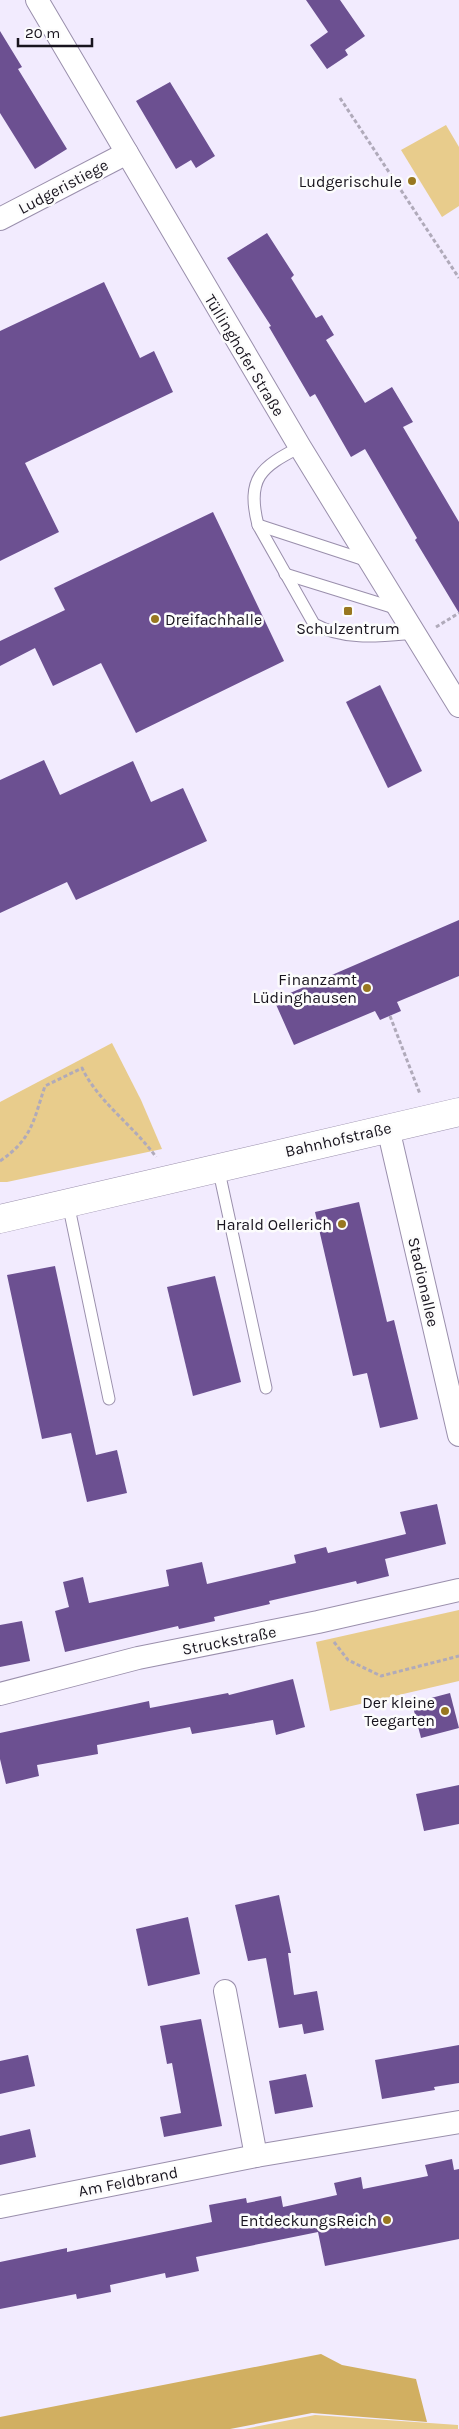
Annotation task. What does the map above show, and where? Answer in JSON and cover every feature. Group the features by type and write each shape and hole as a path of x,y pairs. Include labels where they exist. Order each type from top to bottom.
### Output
{"main road":[{"name":"Bahnhofstraße","path":"0,1218 459,1112"}],"street":[{"name":"Tüllinghofer Straße","path":"37,0 300,446 459,706"},
{"name":"Ludgeristiege","path":"0,219 126,153"},
{"name":"Stadionallee","path":"388,1128 459,1435"},
{"name":"Struckstraße","path":"0,1694 138,1658 318,1622 459,1590"},
{"path":"225,1991 256,2156"},
{"name":"Am Feldbrand","path":"0,2206 256,2156 459,2122"}],"lane":[{"path":"300,446 272,461 260,474 254,491 254,508 258,525 314,624 329,632 364,636 415,633"},
{"path":"258,525 370,562"},
{"path":"285,574 402,610"},
{"path":"218,1167 266,1388"},
{"path":"68,1202 109,1400"}],"path":[{"path":"340,98 459,278"},
{"path":"390,1016 429,1119"},
{"path":"0,1161 21,1146 29,1134 45,1086 82,1068 91,1086 142,1138 170,1178"},
{"path":"318,1622 348,1660 381,1676 459,1656"}],"shaded area":[{"path":"446,125 459,147 459,206 442,217 401,150"},
{"path":"112,1043 141,1100 162,1149 0,1182 0,1102"},
{"path":"459,1610 459,1681 330,1711 316,1642"},
{"path":"321,2354 342,2365 416,2379 427,2422 312,2413 230,2429 0,2429 0,2417"},
{"path":"315,2415 458,2425 458,2429 244,2429"}],"building":[{"path":"306,0 340,0 365,36 345,50 348,55 327,69 310,45 328,32"},
{"path":"0,31 22,67 18,69 67,149 35,169 0,113"},
{"path":"170,82 215,156 196,168 191,160 176,169 136,101"},
{"path":"267,233 294,275 291,278 316,318 322,315 334,335 326,340 365,403 392,387 413,422 403,427 459,522 459,613 415,540 417,538 365,449 351,457 315,394 310,397 269,327 271,326 227,258"},
{"path":"104,282 140,358 154,351 173,392 25,463 59,532 0,561 0,331"},
{"name":"Dreifachhalle","path":"213,512 284,661 136,733 101,663 53,686 35,648 0,666 0,641 65,610 54,588"},
{"path":"380,685 422,771 388,788 346,702"},
{"path":"44,760 60,795 133,761 151,802 183,788 207,841 76,900 67,882 0,913 0,780"},
{"name":"Finanzamt Lüdinghausen","path":"459,920 459,976 397,1002 401,1011 380,1020 375,1011 294,1045 274,1000"},
{"path":"359,1202 387,1322 394,1320 418,1419 380,1428 367,1373 353,1376 315,1212"},
{"path":"55,1266 96,1455 117,1450 127,1493 87,1502 71,1433 42,1439 7,1275"},
{"path":"215,1276 241,1382 193,1396 167,1287"},
{"path":"437,1504 446,1544 385,1559 389,1576 357,1584 356,1581 269,1601 270,1604 214,1617 215,1621 179,1629 178,1626 65,1652 55,1611 69,1607 63,1582 83,1577 89,1603 169,1586 166,1570 202,1562 207,1584 296,1563 294,1555 326,1547 328,1553 406,1534 400,1512"},
{"path":"22,1621 30,1661 0,1667 0,1625"},
{"path":"293,1679 305,1727 276,1735 273,1720 192,1734 190,1727 97,1745 98,1754 37,1765 39,1776 6,1784 0,1759 0,1733 149,1701 150,1708 228,1693 229,1695"},
{"path":"450,1693 459,1728 421,1738 412,1703"},
{"path":"459,1785 459,1824 424,1831 416,1794"},
{"path":"279,1895 291,1953 288,1953 294,1995 317,1991 324,2030 304,2034 302,2024 279,2028 266,1958 248,1961 235,1905"},
{"path":"188,1917 200,1974 148,1986 136,1929"},
{"path":"201,2019 222,2126 164,2137 160,2117 181,2113 172,2063 167,2064 160,2026"},
{"path":"459,2045 459,2083 434,2087 435,2090 382,2099 375,2060"},
{"path":"28,2055 35,2086 0,2094 0,2061"},
{"path":"306,2074 313,2107 275,2114 269,2081"},
{"path":"30,2129 36,2157 0,2165 0,2136"},
{"path":"452,2159 454,2170 459,2169 459,2239 325,2266 318,2232 196,2257 199,2271 166,2278 165,2273 110,2285 111,2292 77,2299 76,2294 0,2309 0,2262 67,2248 67,2252 212,2222 209,2205 246,2198 247,2203 281,2196 283,2207 337,2195 334,2183 361,2177 363,2189 428,2176 425,2165"}],"place":[{"name":"Ludgerischule","path":"412,181"},
{"name":"Schulzentrum","path":"348,611"},
{"name":"Dreifachhalle","path":"155,619"},
{"name":"Finanzamt Lüdinghausen","path":"367,988"},
{"name":"Harald Oellerich","path":"342,1224"},
{"name":"Der kleine Teegarten","path":"445,1711"},
{"name":"EntdeckungsReich","path":"387,2220"}]}
